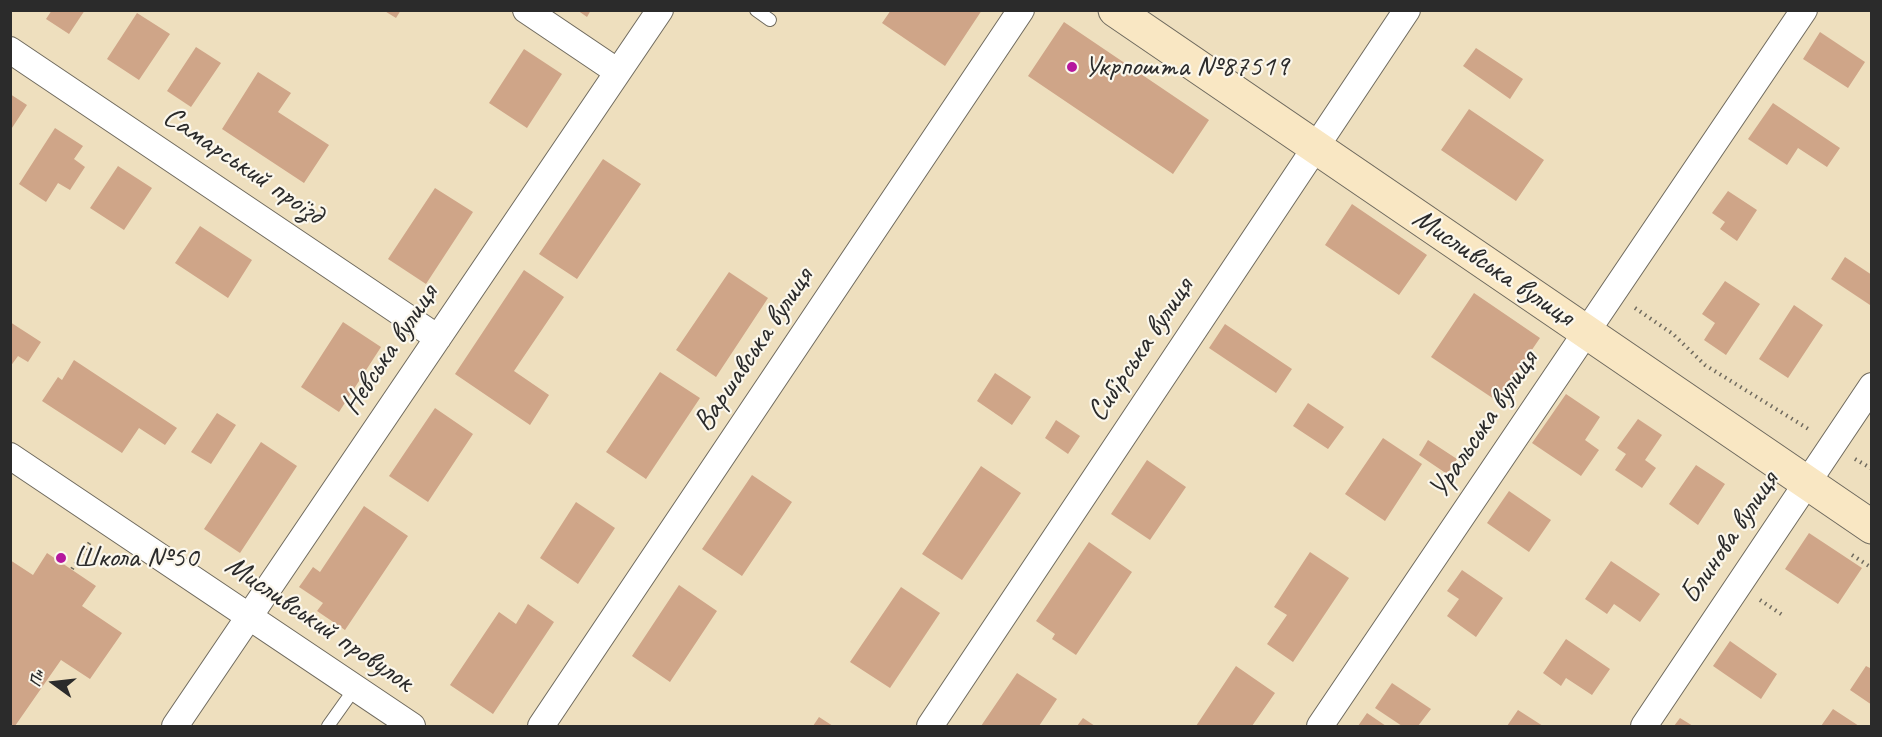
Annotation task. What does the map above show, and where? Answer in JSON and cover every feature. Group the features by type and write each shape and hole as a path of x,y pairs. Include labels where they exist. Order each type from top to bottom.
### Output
{"street":[{"path":"526,10 618,72"},
{"name":"Невська вулиця","path":"175,726 660,10"},
{"name":"Варшавська вулиця","path":"541,726 1022,10"},
{"name":"Мисливська вулиця","path":"1114,10 1872,527"},
{"name":"Сибірська вулиця","path":"930,726 1407,10"},
{"name":"Уральська вулиця","path":"1320,726 1804,10"},
{"name":"Самарський проїзд","path":"10,50 438,338"},
{"name":"Блинова вулиця","path":"1644,726 1872,386"},
{"name":"Мисливський провулок","path":"10,456 412,726"}],"lane":[{"path":"756,10 770,20"},
{"path":"328,726 355,688"}],"path":[{"path":"1631,306 1673,334 1705,365 1816,434"},
{"path":"1852,457 1872,469"},
{"path":"1763,602 1784,616"}],"building":[{"path":"52,10 85,10 69,34 46,19"},
{"path":"383,10 401,10 396,18"},
{"path":"577,10 591,10 587,17"},
{"path":"891,10 982,10 945,66 882,23"},
{"path":"137,13 170,34 139,80 107,59"},
{"path":"1064,22 1209,120 1173,174 1028,76"},
{"path":"1820,32 1865,62 1848,88 1803,59"},
{"path":"196,47 221,63 191,107 167,91"},
{"path":"1476,48 1523,79 1510,99 1463,66"},
{"path":"524,49 562,74 527,128 489,103"},
{"path":"258,72 291,93 278,112 329,145 304,183 222,129"},
{"path":"10,94 27,105 10,131"},
{"path":"1773,103 1840,148 1827,167 1798,148 1787,165 1748,139"},
{"path":"1469,109 1544,160 1516,201 1441,150"},
{"path":"55,128 83,146 74,159 85,167 70,190 58,183 46,202 19,184"},
{"path":"603,159 641,184 577,279 539,254"},
{"path":"118,166 152,188 124,230 90,208"},
{"path":"435,188 473,212 426,284 388,259"},
{"path":"1728,191 1757,210 1737,241 1720,229 1725,222 1712,213"},
{"path":"1352,204 1427,255 1399,295 1325,245"},
{"path":"200,226 252,260 228,298 175,263"},
{"path":"1845,257 1872,275 1870,305 1831,279"},
{"path":"524,270 564,297 514,371 549,395 530,425 455,374"},
{"path":"729,272 768,298 716,377 676,350"},
{"path":"1725,281 1760,304 1726,355 1704,340 1715,323 1702,314"},
{"path":"1474,293 1540,338 1497,401 1431,357"},
{"path":"1794,305 1823,325 1788,378 1759,359"},
{"path":"10,322 41,342 28,362 18,356 10,367"},
{"path":"343,322 381,347 339,412 301,387"},
{"path":"1225,324 1292,369 1276,393 1209,348"},
{"path":"74,360 177,428 165,445 139,428 122,453 42,401 58,377 62,380"},
{"path":"660,372 700,398 646,479 606,452"},
{"path":"995,373 1031,397 1012,425 977,401"},
{"path":"1566,394 1600,417 1585,440 1599,450 1581,476 1532,443"},
{"path":"1308,403 1344,427 1328,449 1293,426"},
{"path":"435,408 473,434 428,502 389,476"},
{"path":"217,413 236,425 211,464 191,452"},
{"path":"1638,419 1662,435 1645,460 1656,468 1642,488 1615,470 1626,454 1617,448"},
{"path":"1056,420 1080,436 1068,454 1045,438"},
{"path":"1383,438 1422,464 1385,521 1345,494"},
{"path":"1428,440 1457,459 1447,474 1419,455"},
{"path":"261,442 297,466 240,553 204,529"},
{"path":"1147,460 1186,487 1150,540 1111,514"},
{"path":"1696,465 1725,484 1698,525 1669,504"},
{"path":"981,466 1021,493 962,580 922,554"},
{"path":"752,475 792,502 742,576 702,549"},
{"path":"1509,491 1551,520 1529,552 1487,523"},
{"path":"576,502 615,528 578,584 540,558"},
{"path":"364,506 408,536 345,630 317,611 323,603 299,587 313,567 320,572"},
{"path":"1809,533 1862,568 1838,604 1785,569"},
{"path":"1089,542 1132,572 1076,655 1052,639 1055,634 1036,621"},
{"path":"1310,552 1349,578 1293,662 1267,644 1287,615 1274,607"},
{"path":"47,553 96,586 82,606 122,633 90,679 61,660 15,726 10,724 10,560 33,575"},
{"path":"1611,561 1660,594 1640,622 1614,604 1607,614 1585,599"},
{"path":"1462,570 1503,598 1476,637 1447,616 1459,599 1447,591"},
{"path":"679,585 717,611 670,682 632,656"},
{"path":"901,587 940,613 890,688 850,662"},
{"path":"528,604 554,622 493,714 450,685 499,612 516,624"},
{"path":"1566,639 1610,669 1592,695 1566,678 1561,686 1543,673"},
{"path":"1730,641 1777,674 1761,699 1713,666"},
{"path":"1236,666 1275,693 1252,726 1196,726"},
{"path":"1866,666 1872,669 1872,705 1850,690"},
{"path":"1017,673 1057,699 1039,726 981,726"},
{"path":"1392,683 1431,709 1418,726 1402,726 1375,708"},
{"path":"1833,709 1859,726 1821,726"},
{"path":"1518,710 1543,726 1507,726"},
{"path":"1367,713 1386,726 1358,726"},
{"path":"819,717 833,726 813,726"},
{"path":"1083,718 1095,726 1077,726"},
{"path":"1680,718 1693,726 1674,726"}],"place":[{"name":"Укрпошта №87519","path":"1072,67"},
{"name":"Школа №50","path":"61,558"}]}
